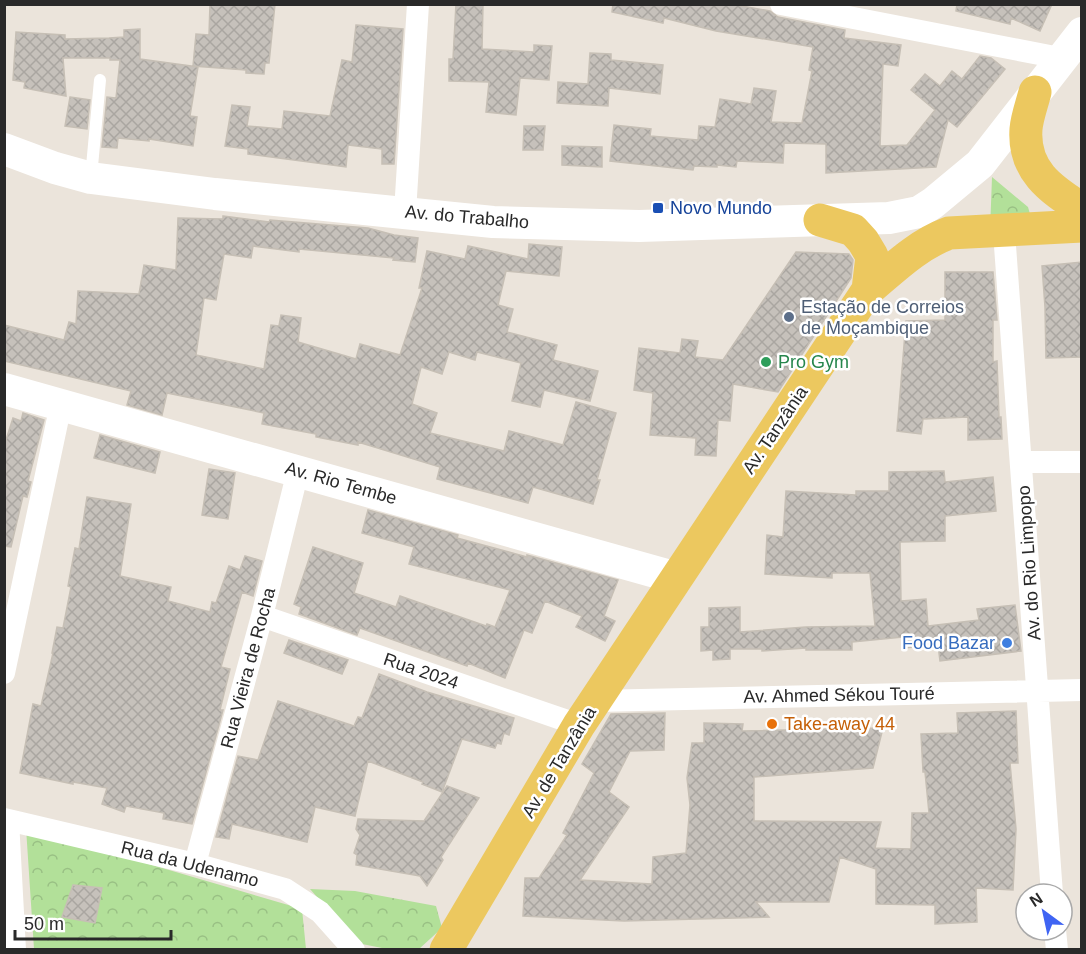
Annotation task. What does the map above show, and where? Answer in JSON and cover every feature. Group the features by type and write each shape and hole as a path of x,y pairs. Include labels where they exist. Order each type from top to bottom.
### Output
{"main road":[{"name":"Av. do Trabalho","path":"4,149 91,178 215,194 493,222 639,226 889,218 919,212 980,164 1060,58 1082,33"},
{"path":"1035,92 1026,129 1027,154 1041,179 1061,196 1082,209"},
{"path":"820,220 853,230 863,241 872,256 868,290"},
{"path":"1005,232 1082,226"},
{"name":"Av. Tanzânia","path":"677,578 868,290 931,240 949,233 1005,232"},
{"name":"Av. Rio Tembe","path":"4,389 677,578"},
{"name":"Av. de Tanzânia","path":"446,950 587,713 677,578"}],"street":[{"path":"405,212 418,4"},
{"path":"781,4 1060,58"},
{"name":"Av. do Rio Limpopo","path":"1005,232 1051,882"},
{"path":"4,673 61,404"},
{"path":"1022,462 1082,462"},
{"name":"Rua Vieira de Rocha","path":"195,864 262,616 298,471"},
{"name":"Rua 2024","path":"262,616 587,713"},
{"name":"Av. Ahmed Sékou Touré","path":"587,713 1082,690"},
{"path":"6,820 15,950"},
{"name":"Rua da Udenamo","path":"6,820 195,864 285,889 320,912 354,950"}],"lane":[{"path":"91,178 100,80"}],"green space":[{"path":"992,177 1028,207 1030,214 990,231"},
{"path":"26,828 302,909 306,949 34,949"},
{"path":"310,889 355,891 436,906 442,928 419,949 387,949 357,943"}],"building":[{"path":"210,4 275,4 269,63 265,63 264,74 246,73 246,70 193,66 196,34 209,35"},
{"path":"456,4 483,4 482,49 534,52 534,45 552,46 549,80 520,78 516,115 486,112 489,82 449,81 449,59 453,59"},
{"path":"613,4 731,4 770,11 778,17 845,30 844,38 901,45 898,66 883,64 880,146 907,145 935,110 911,90 925,74 940,86 952,71 962,79 980,56 991,58 1005,69 957,127 948,120 936,167 826,173 826,144 784,143 783,163 737,161 736,167 694,166 693,170 610,161 614,125 651,129 650,136 698,140 699,126 715,127 720,99 751,104 754,88 776,91 771,122 802,123 812,71 809,70 813,47 716,31 664,18 663,23 612,12"},
{"path":"957,4 1052,4 1040,31 1011,18 1010,24 956,11"},
{"path":"356,25 403,29 394,164 382,164 382,149 348,145 346,167 248,154 248,149 225,146 232,105 250,107 247,126 282,129 284,111 330,116 342,60 352,62"},
{"path":"140,29 140,59 198,67 190,116 197,117 193,146 149,139 149,141 118,138 117,148 102,147 107,97 116,98 120,60 63,58 66,96 24,88 25,82 13,80 16,32 65,35 65,39 109,38 124,37 124,30"},
{"path":"590,53 611,54 611,60 663,65 660,94 609,88 608,106 557,103 558,82 588,84"},
{"path":"70,97 90,100 87,129 65,126"},
{"path":"524,126 545,126 543,150 523,150"},
{"path":"562,146 602,147 602,167 562,165"},
{"path":"223,216 269,222 270,220 368,228 418,238 415,262 393,260 394,258 299,249 299,252 253,246 251,258 224,254 216,300 204,298 196,355 264,369 271,325 279,326 281,315 301,318 298,342 356,359 360,344 400,355 422,288 419,288 427,251 465,259 468,246 528,259 529,244 562,247 559,276 506,271 498,305 513,309 507,332 557,345 553,360 598,371 590,401 544,390 540,407 512,401 521,363 477,352 475,360 449,352 442,374 421,367 412,404 437,413 430,433 504,451 509,431 563,445 576,402 616,413 597,480 600,480 593,504 533,487 528,503 437,479 440,467 358,442 358,445 262,424 264,413 167,393 162,415 127,405 131,391 4,361 4,325 64,340 69,322 76,324 78,291 139,294 144,265 176,270 178,218 223,219"},
{"path":"796,252 849,254 853,260 851,278 778,392 733,384 730,421 718,420 716,456 695,455 696,438 650,435 653,393 634,390 639,348 680,353 682,339 698,341 695,357 723,360"},
{"path":"1082,262 1082,357 1046,358 1042,266"},
{"path":"945,272 993,272 997,320 993,320 993,362 997,361 1002,439 968,440 968,417 923,419 921,434 897,431 906,321 945,320"},
{"path":"23,413 44,420 28,481 31,482 27,497 23,496 11,547 4,546 4,446 13,418 21,421"},
{"path":"100,435 160,452 155,473 94,458"},
{"path":"209,469 235,473 228,519 202,515"},
{"path":"944,471 945,482 993,477 996,511 945,516 945,541 900,542 901,601 926,599 928,626 979,620 977,609 1015,605 1021,651 940,661 938,645 904,648 903,637 852,642 852,650 730,649 730,659 713,660 713,650 701,651 701,627 709,627 709,608 740,607 740,632 806,627 875,626 870,573 832,573 832,578 765,574 767,535 783,537 786,491 856,495 856,491 889,491 889,472"},
{"path":"87,497 131,504 120,576 171,587 168,601 210,612 212,602 216,603 229,566 240,570 245,556 262,561 253,596 242,592 221,667 230,669 220,710 223,710 192,824 163,819 164,813 126,806 124,812 102,804 107,788 73,782 73,784 20,773 33,704 41,706 57,627 63,628 71,587 68,586 75,548 79,549"},
{"path":"368,510 458,535 457,538 618,580 604,616 615,621 605,641 576,627 582,616 545,601 532,633 524,630 505,678 468,663 467,666 360,628 357,635 299,614 301,607 294,604 313,547 363,563 354,593 396,607 400,596 486,626 487,624 495,627 510,590 409,564 414,547 362,533"},
{"path":"289,640 348,660 342,674 284,653"},
{"path":"379,674 427,692 514,718 509,735 504,733 501,744 497,743 495,748 462,739 442,792 422,784 423,782 368,761 355,816 315,807 307,842 232,824 229,839 216,837 238,756 258,760 278,701 354,726 358,717 362,718"},
{"path":"1016,711 1018,763 1010,763 1016,829 1013,890 976,888 977,922 935,924 935,905 876,904 876,869 840,857 829,902 756,902 769,917 624,921 523,916 525,878 539,878 567,835 563,833 594,773 582,764 611,714 665,713 664,750 630,751 609,792 629,807 580,880 652,884 653,857 686,853 690,805 687,778 692,743 704,743 704,723 743,724 742,731 883,728 873,768 754,777 754,821 881,822 875,848 911,849 912,813 929,813 925,772 923,772 921,734 958,733 957,713"},
{"path":"447,786 479,798 441,857 443,860 427,886 420,876 356,865 357,855 354,853 360,835 356,829 358,819 424,821"},
{"path":"73,885 102,888 95,923 62,917"}],"place":[{"name":"Novo Mundo","path":"658,208"},
{"name":"Estação de Correios de Moçambique","path":"789,317"},
{"name":"Pro Gym","path":"766,362"},
{"name":"Food Bazar","path":"1007,643"},
{"name":"Take-away 44","path":"772,724"}]}
